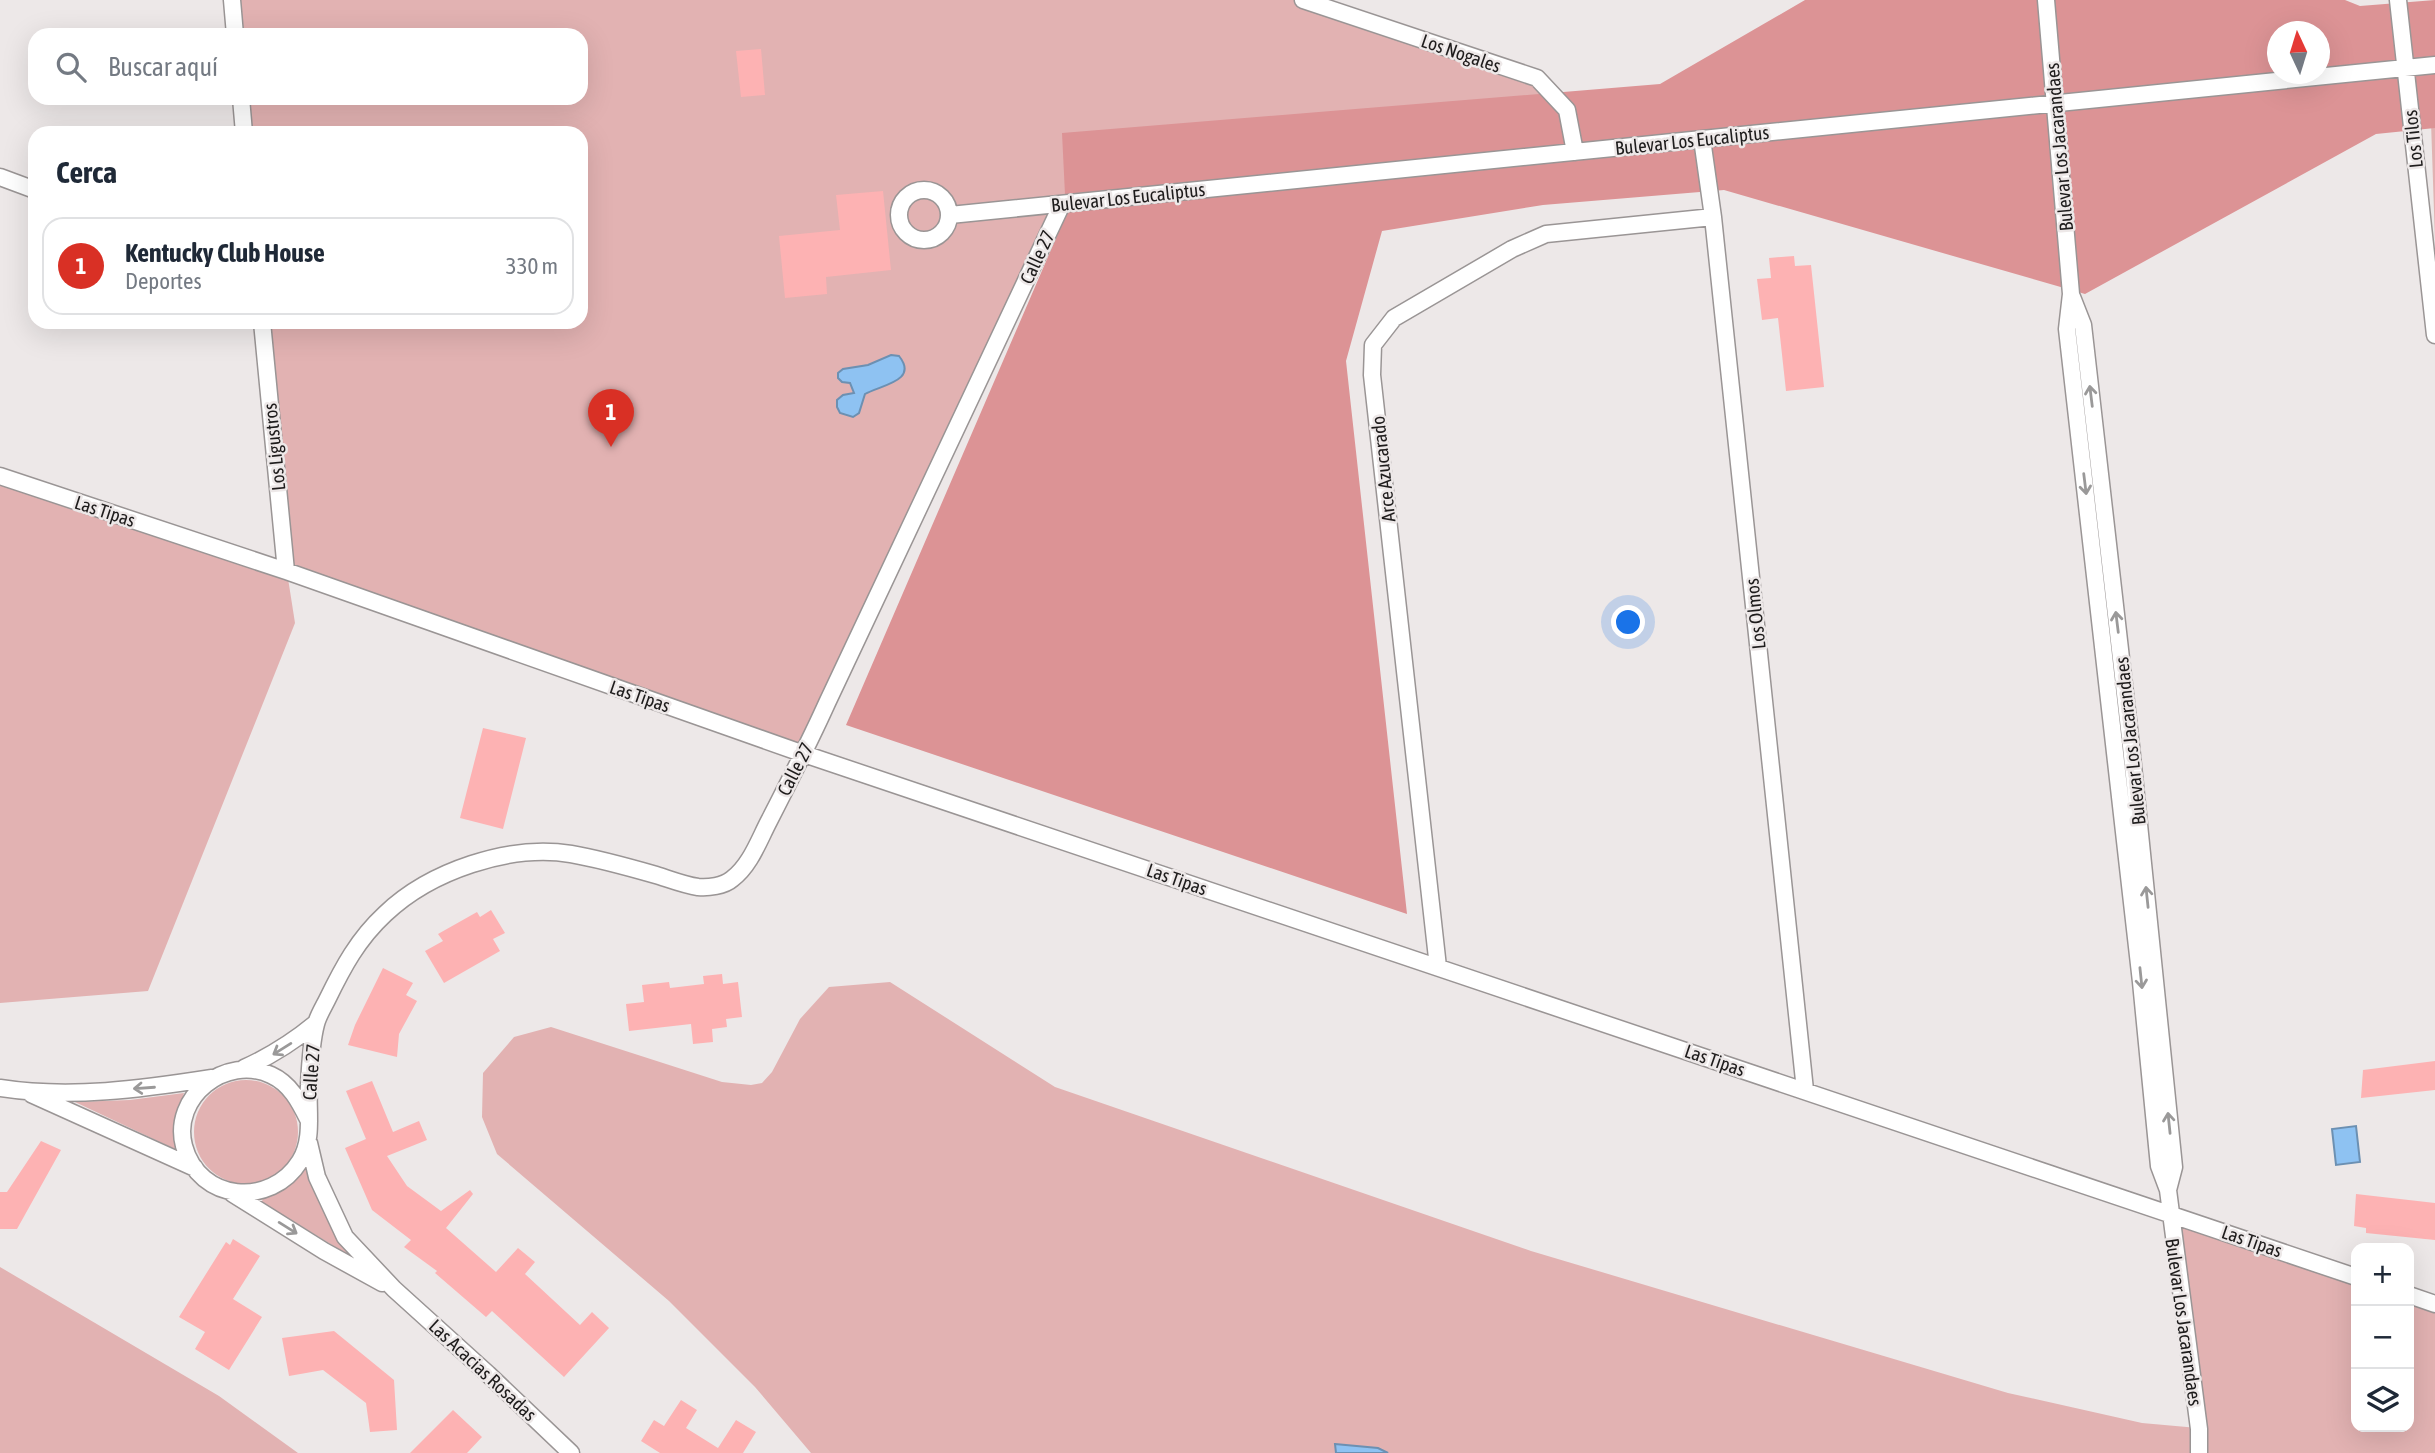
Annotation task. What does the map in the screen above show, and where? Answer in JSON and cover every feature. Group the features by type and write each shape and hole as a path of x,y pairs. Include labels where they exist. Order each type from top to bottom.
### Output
{"street":[{"path":"232,0 234,28"},
{"name":"Los Nogales","path":"1303,0 1537,78 1567,110 1575,152"},
{"name":"Bulevar Los Jacarandaes","path":"2046,0 2071,295 2083,324 2131,747 2174,1167 2168,1190 2170,1212 2199,1429 2199,1453"},
{"name":"Los Tilos","path":"2398,0 2435,335"},
{"name":"Bulevar Los Eucaliptus","path":"950,215 2435,65"},
{"path":"242,105 243,126"},
{"name":"Los Olmos","path":"1702,139 1713,217 1805,1090"},
{"path":"0,177 28,187"},
{"name":"Calle 27","path":"309,1121 309,1088 316,1023 348,956 385,914 422,885 465,866 516,855 566,853 620,864 699,887 719,885 732,879 750,858 804,754 1062,204"},
{"name":"Arce Azucarado","path":"1438,967 1373,375 1373,345 1394,318 1512,249 1546,234 1713,217"},
{"name":"Los Ligustros","path":"263,329 286,571"},
{"name":"Las Tipas","path":"0,475 286,571 804,754 2351,1274"},
{"name":"Calle 27","path":"244,1068 286,1046 316,1023"},
{"path":"0,1088 26,1092 86,1092 156,1087 212,1078 244,1068 273,1075 296,1094 309,1121 309,1143 299,1163 286,1178 270,1189 251,1194 231,1192 211,1183 195,1168 26,1092"},
{"path":"195,1168 184,1145 184,1119 193,1096 212,1078"},
{"name":"Las Acacias Rosadas","path":"309,1143 317,1177 345,1237 394,1289 571,1453"},
{"name":"Las Acacias Rosadas","path":"231,1192 324,1251 394,1289"},
{"path":"2414,1297 2435,1304"}],"shaded area":[{"path":"232,0 1303,0 1537,78 1567,110 1062,204 804,754 287,572 295,623 148,991 0,1003 0,476 286,571 263,329 588,329 588,126 243,126 242,105 588,105 588,28 234,28"},
{"path":"1805,0 2345,0 2360,6 2435,0 2435,128 2376,134 2085,294 1724,190 1543,205 1382,231 1346,361 1407,914 846,725 1066,215 1062,133 1660,84"},
{"path":"2430,92 2435,92 2435,241"},
{"path":"890,982 1055,1087 1531,1251 2008,1393 2142,1423 2198,1428 2170,1212 2351,1275 2351,1432 2414,1432 2414,1297 2435,1304 2435,1453 811,1453 755,1387 669,1301 497,1154 482,1117 483,1073 514,1037 551,1027 722,1082 751,1085 762,1083 772,1072 800,1019 829,987"},
{"path":"246,1080 266,1084 283,1095 294,1112 298,1132 294,1152 283,1169 266,1180 246,1184 226,1180 209,1169 198,1152 194,1132 198,1112 209,1095 226,1084"},
{"path":"184,1093 180,1107 179,1151 75,1102 130,1100"},
{"path":"308,1167 314,1191 324,1213 350,1256 262,1202 263,1197 282,1189"},
{"path":"0,1267 219,1396 298,1453 0,1453"}],"water":[{"path":"891,355 899,356 904,364 901,377 865,394 859,413 853,417 840,413 837,400 843,395 854,393 850,383 842,382 838,378 838,373 843,369 868,365"},
{"path":"2356,1126 2360,1162 2336,1165 2332,1129"},
{"path":"1335,1444 1378,1448 1388,1453 1336,1453"}],"building":[{"path":"761,49 765,95 741,97 736,51"},
{"path":"883,191 891,270 826,277 827,294 785,298 779,236 840,230 836,195"},
{"path":"1794,256 1795,266 1811,265 1824,387 1786,391 1778,318 1762,320 1757,279 1771,278 1769,258"},
{"path":"483,728 526,738 503,829 460,818"},
{"path":"491,910 505,933 493,939 500,951 444,983 425,951 443,941 438,934 477,912 480,917"},
{"path":"383,968 413,983 406,995 417,1001 399,1034 397,1057 348,1045"},
{"path":"722,974 723,984 738,982 742,1017 726,1019 727,1027 712,1029 713,1042 693,1044 691,1024 629,1031 626,1004 644,1002 642,985 669,982 670,988 704,984 703,976"},
{"path":"2435,1061 2435,1090 2361,1098 2363,1070"},
{"path":"372,1081 393,1132 419,1121 427,1140 387,1156 407,1186 441,1211 470,1190 473,1194 446,1228 496,1272 518,1248 535,1262 525,1274 580,1325 592,1312 609,1328 564,1377 492,1311 486,1317 435,1273 437,1271 404,1247 411,1240 372,1210 345,1148 366,1139 346,1091"},
{"path":"41,1141 61,1150 17,1229 0,1229 0,1192 7,1192"},
{"path":"2356,1194 2435,1203 2435,1240 2366,1233 2366,1228 2354,1226"},
{"path":"233,1239 260,1256 233,1299 262,1317 229,1370 195,1349 205,1332 179,1317 226,1242 230,1245"},
{"path":"334,1331 394,1380 397,1430 370,1432 366,1403 323,1370 289,1376 282,1338"},
{"path":"681,1400 697,1410 686,1428 718,1448 736,1420 756,1432 743,1453 660,1453 641,1441 654,1420 664,1426"},
{"path":"453,1410 482,1437 467,1453 410,1453"}],"place":[{"name":"Kentucky Club House","path":"611,447"}]}
